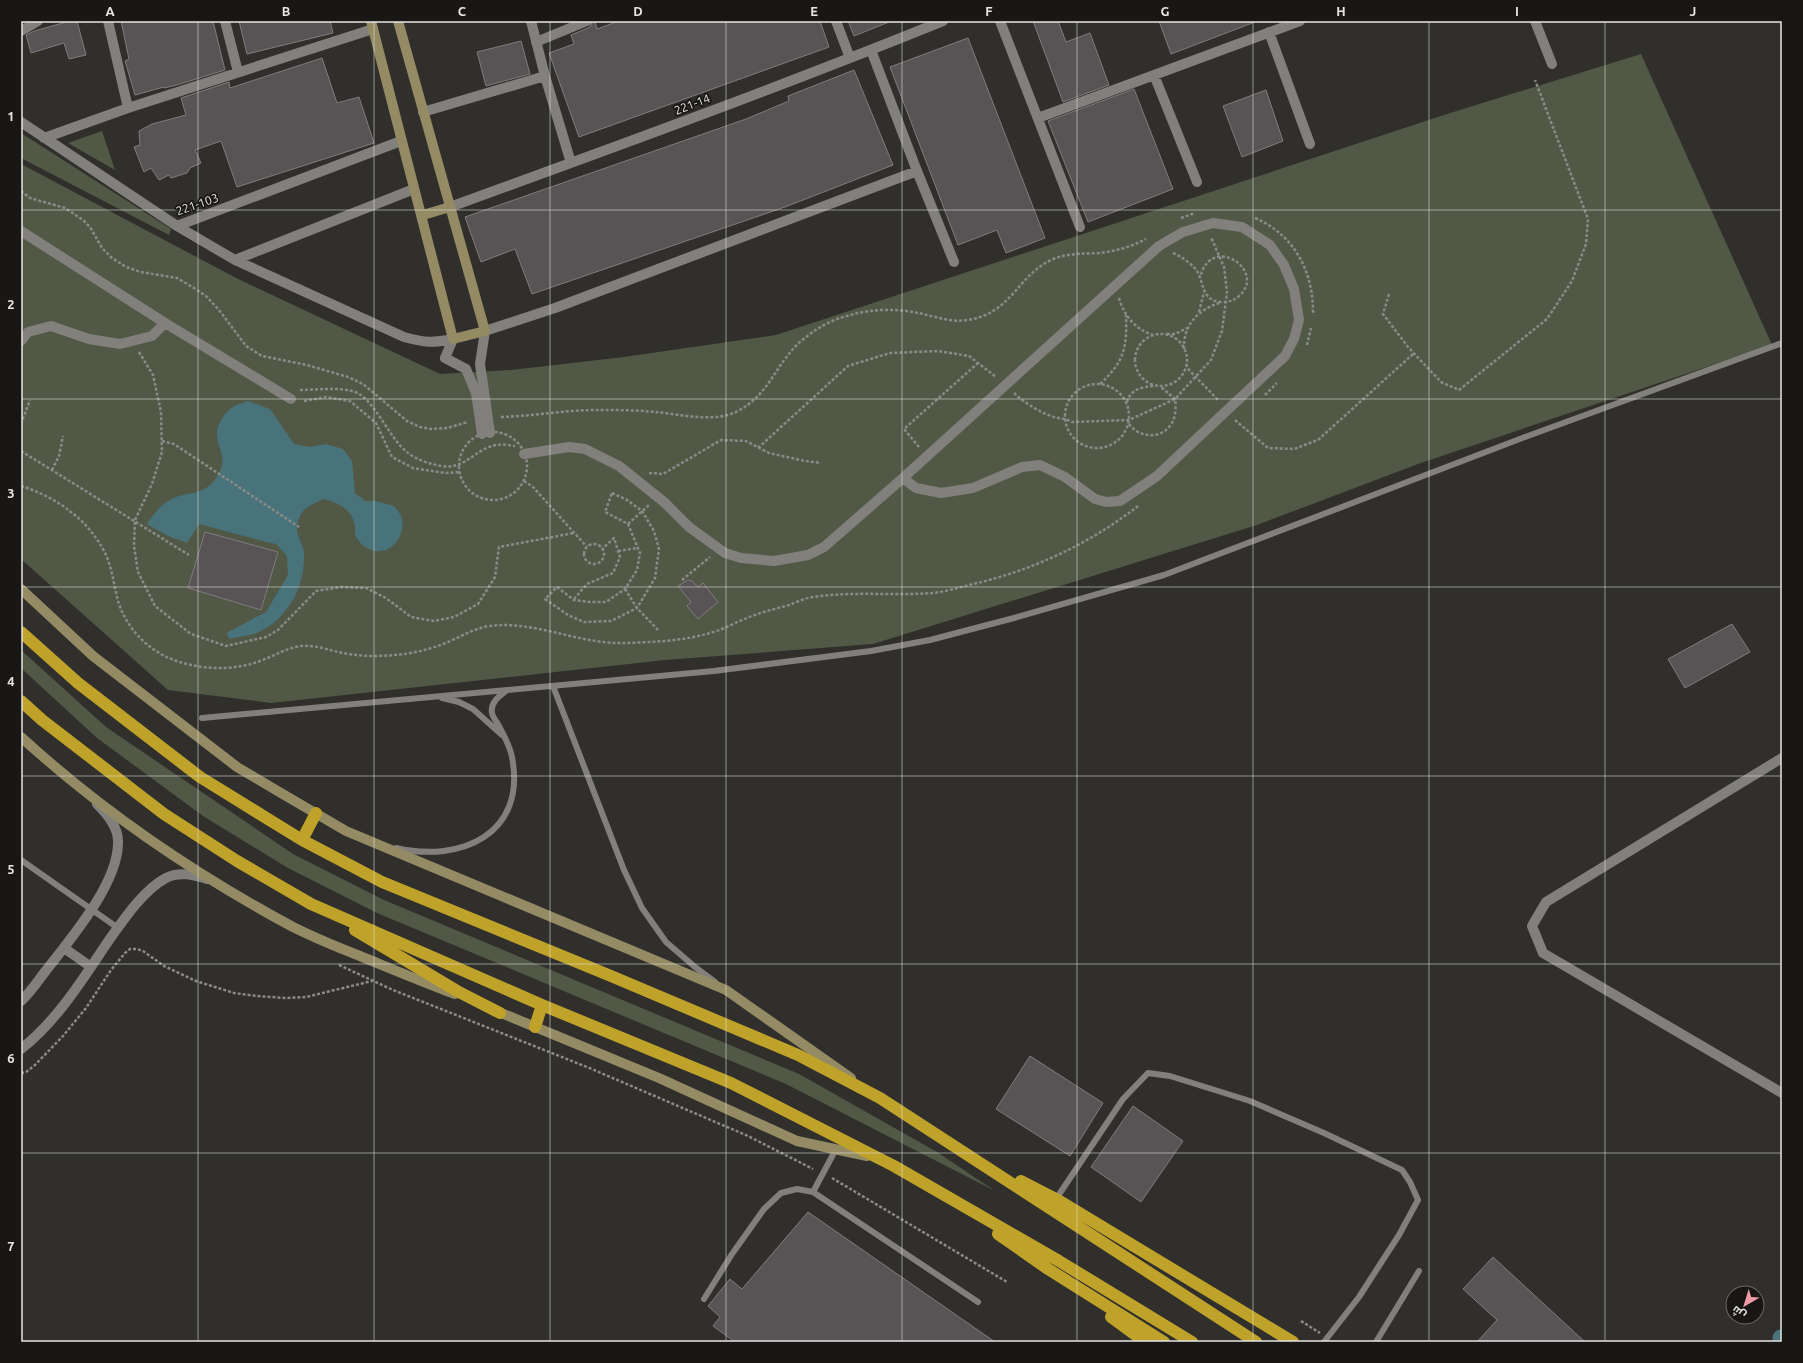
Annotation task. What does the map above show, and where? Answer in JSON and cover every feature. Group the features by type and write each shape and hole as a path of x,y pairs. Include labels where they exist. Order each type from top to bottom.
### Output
{"highway":[{"path":"21,632 78,683 200,777 302,840 382,882 798,1055 880,1098 1256,1342"},
{"path":"21,700 42,720 164,814 237,861 457,991 500,1013"},
{"path":"302,840 316,813"},
{"path":"311,904 542,1004 731,1083 905,1172 1058,1261 1192,1342"},
{"path":"535,1027 542,1004"},
{"path":"962,1151 1056,1199 1293,1342"},
{"path":"905,1172 1048,1269 1164,1342"},
{"path":"1048,1269 1145,1342"}],"main road":[{"path":"372,25 401,141 423,215 454,339 485,332 398,21"},
{"path":"423,215 450,207"},
{"path":"21,589 94,656 237,767 346,831 726,990 880,1098"},
{"path":"21,737 62,772 153,842 293,927 321,940 659,1078 798,1141 871,1157 894,1166"}],"street":[{"path":"21,31 38,21"},
{"path":"108,21 128,108"},
{"path":"225,21 238,72"},
{"path":"531,21 544,76 571,164"},
{"path":"536,42 587,21"},
{"path":"836,21 850,58"},
{"name":"221-14","path":"450,207 571,164 871,50 943,21"},
{"path":"1000,21 1080,227"},
{"path":"1038,118 1300,21"},
{"path":"1535,21 1552,64"},
{"path":"44,138 372,25"},
{"path":"1269,32 1310,144"},
{"path":"871,50 917,171 954,262"},
{"path":"1154,75 1197,182"},
{"path":"423,112 544,76"},
{"name":"221-103","path":"21,122 177,226 401,141"},
{"path":"486,433 480,364 485,332 555,308 917,171"},
{"path":"235,260 414,188"},
{"path":"522,449 569,447 585,449 619,466 658,497 689,527 725,553 741,558 759,561 774,561 808,555 824,547 903,478 1159,246 1183,232 1212,223 1242,227 1270,245 1284,265 1294,289 1299,320 1294,339 1285,356 1157,476 1120,501 1106,502 1095,500 1065,477 1040,465 1022,467 973,488 941,493 916,488 903,478"},
{"path":"177,226 235,260 404,337 423,343 433,343 454,339"},
{"path":"21,231 165,323 293,394"},
{"path":"21,341 28,332 51,326 89,340 120,344 152,336 165,323"},
{"path":"454,339 445,358 466,369 484,418"},
{"path":"1782,758 1546,902 1532,926 1542,953 1782,1093"},
{"path":"21,1001 64,948 91,909 113,870 119,843 118,834 113,823 103,810 62,772"},
{"path":"21,1049 33,1040 52,1019 118,928 151,889 165,878 183,874 195,875 225,887"},
{"path":"64,948 91,967"}],"lane":[{"path":"202,718 714,671 871,651 930,640 1029,614 1164,575 1525,437 1782,343"},
{"path":"553,686 624,870 642,908 666,942 694,967 726,990"},
{"path":"371,841 409,851 430,853 462,848 473,844 490,833 510,806 514,783 512,756 492,713 492,708 497,699 506,691"},
{"path":"438,697 459,702 474,709 504,736"},
{"path":"21,860 118,928"},
{"path":"1056,1199 1123,1099 1148,1074 1170,1076 1250,1101 1324,1133 1402,1170 1410,1182 1418,1200 1399,1236 1359,1297 1324,1342"},
{"path":"814,1192 836,1149"},
{"path":"704,1299 732,1254 764,1209 781,1193 797,1189 814,1192 978,1302"},
{"path":"1376,1342 1419,1271"}],"path":[{"path":"1389,294 1383,314 1413,354 1441,382 1459,390 1547,319 1572,281 1586,244 1588,219 1535,80"},
{"path":"21,191 30,198 65,208 83,220 90,227 102,248 112,258 126,266 141,272 177,278 206,296 219,310 246,346 262,356 308,365 348,377 363,384 406,421 420,427 432,429 447,428 484,418 596,410 652,412 707,417 735,412 760,396 800,342 822,326 834,320 858,313 891,310 908,311 951,320 967,320 997,310 1040,266 1051,260 1064,255 1097,253 1129,248 1152,235"},
{"path":"1175,221 1187,215 1199,213"},
{"path":"1253,218 1272,227 1295,250 1304,264 1312,289 1312,317"},
{"path":"758,448 848,366 890,353 938,351 969,356 1005,384 1025,402 1053,417 1065,418 1072,422 1129,422 1175,398 1196,378 1211,360 1222,331 1226,302 1226,277 1220,256 1209,232 1203,226"},
{"path":"1172,249 1169,251 1182,257 1190,263 1200,278 1204,290 1211,299 1226,302 1239,296 1246,284 1244,269 1240,263 1227,256 1220,256 1206,264 1202,270 1200,278"},
{"path":"1121,280 1119,298 1126,315 1138,328 1153,335 1175,334 1187,328"},
{"path":"1199,313 1204,290"},
{"path":"1114,302 1119,298"},
{"path":"1126,403 1135,390 1140,387 1172,384 1179,379 1184,372 1186,364 1184,338 1187,328 1199,313 1222,302"},
{"path":"1099,384 1117,366 1125,349 1126,315"},
{"path":"1304,352 1310,338 1312,324"},
{"path":"1129,422 1138,433 1147,436 1164,431 1172,423 1176,406 1175,398 1157,386 1148,383 1141,378 1136,370 1134,362 1135,353 1139,345 1145,339 1153,335"},
{"path":"1164,335 1171,336 1178,341 1184,350"},
{"path":"132,341 153,374 161,412 162,441 162,452 152,484 135,520 134,546 138,572 155,606 191,634 226,646 266,637 278,630 316,591 341,587 366,588 386,598 411,616 434,621 454,617 478,604 495,577 499,547 574,533"},
{"path":"1186,364 1196,378 1235,421 1268,448 1294,449 1318,440 1413,354"},
{"path":"927,456 904,429 978,363"},
{"path":"1261,398 1282,379"},
{"path":"1099,384 1109,386 1118,391 1126,403 1129,409 1129,422 1120,439 1112,445 1102,448 1091,448 1081,444 1073,437 1068,429 1065,418 1066,408 1070,398 1078,390 1087,385 1099,384"},
{"path":"1009,399 1019,390"},
{"path":"293,394 353,391 370,403 393,438 408,453 424,462 436,465 454,467 459,466 480,451 496,445 522,449"},
{"path":"293,394 303,401 326,397 350,401 376,423 392,456 412,468 446,473 459,472"},
{"path":"1218,401 1224,397"},
{"path":"21,424 30,400"},
{"path":"1235,421 1240,416"},
{"path":"486,433 504,434 513,439 522,449 527,469 524,481 517,490 508,497 497,500 486,500 475,495 466,488 459,472 459,466 460,457 465,446 472,439 486,433"},
{"path":"52,470 59,456 63,436"},
{"path":"627,473 643,472 663,474 720,440 746,441 769,453 821,463"},
{"path":"162,441 174,444 299,527"},
{"path":"21,452 189,554"},
{"path":"524,481 533,487 587,548"},
{"path":"21,486 52,498 77,516 97,539 106,556 120,606 135,633 150,647 160,654 187,665 223,668 240,667 258,662 288,649 302,646 322,647 340,652 380,656 414,653 445,643 475,629 508,625 529,627 577,638 622,644 690,638 712,633 748,618 810,597 866,593 896,595 934,593 991,580 1040,564 1065,553 1107,530 1143,503"},
{"path":"612,493 627,500 642,511 654,531 659,549 656,578 637,608 612,621 584,622 568,615 545,599 557,587 574,600 590,602 606,602 626,590 636,570 640,553 628,524 605,512 612,493"},
{"path":"628,524 658,497"},
{"path":"574,600 587,584 613,574 620,557 614,538 602,549"},
{"path":"595,544 602,549 603,558 595,564 586,560 584,553 587,548 595,544"},
{"path":"618,551 638,548"},
{"path":"682,580 719,549"},
{"path":"626,590 637,608 659,631"},
{"path":"21,1073 26,1072 35,1065 63,1036 86,1008 124,953 130,949 143,951 164,966 196,981 234,993 284,998 306,997 372,981"},
{"path":"339,965 393,990 587,1067 748,1136 823,1174 1007,1282"}],"green space":[{"path":"1641,54 1772,345 1418,464 1257,525 873,644 665,660 271,703 168,690 21,559 21,164 238,279 440,374 511,370 624,357 776,335 1447,114"},
{"path":"102,131 115,170 68,143"},
{"path":"21,133 171,229 169,235 21,158"},
{"path":"21,650 106,727 293,854 384,900 799,1074 937,1152 995,1191 786,1084 377,913 288,868 203,816 97,738 21,668"}],"water":[{"path":"248,401 270,409 294,444 310,447 326,444 343,449 352,461 355,493 365,501 375,501 394,506 402,519 402,527 401,534 392,546 380,551 372,550 364,546 358,540 355,535 354,521 351,515 343,507 324,499 310,506 304,510 298,523 297,533 303,549 304,566 298,590 286,611 268,627 257,633 230,639 226,633 266,612 288,575 287,556 276,544 199,524 187,543 168,536 147,524 156,511 168,501 200,491 211,484 216,478 223,461 218,442 218,427 224,415 230,409 236,405"}],"building":[{"path":"70,21 77,21 86,55 69,59 64,43 31,53 26,35 34,31"},
{"path":"121,21 213,21 225,70 177,85 135,95 125,61 129,59"},
{"path":"239,21 330,21 333,33 247,54"},
{"path":"593,21 595,21 597,29 619,21 820,21 829,47 579,137 549,53 574,44 571,35 590,27"},
{"path":"848,21 889,21 889,22 854,36"},
{"path":"1033,21 1058,21 1066,42 1090,33 1109,85 1063,102"},
{"path":"1159,21 1255,21 1255,22 1171,54"},
{"path":"968,38 1045,238 1006,253 997,230 958,245 890,67"},
{"path":"521,41 530,74 486,86 477,52"},
{"path":"322,58 337,103 359,97 374,143 237,187 221,141 195,150 201,163 190,168 187,173 171,178 169,175 159,180 151,168 144,172 134,147 140,145 139,131 152,124 186,115 181,98 229,82 230,88"},
{"path":"854,70 893,165 785,207 532,294 515,249 481,262 465,217 746,119 789,101 788,96"},
{"path":"1134,89 1173,189 1088,222 1048,121"},
{"path":"1266,90 1283,141 1242,157 1223,106"},
{"path":"205,532 278,552 261,610 188,588"},
{"path":"688,580 692,581 698,587 703,583 718,602 698,619 687,606 691,602 678,586"},
{"path":"1732,624 1750,652 1685,688 1668,659"},
{"path":"1030,1056 1103,1103 1070,1156 996,1109"},
{"path":"1133,1106 1183,1141 1141,1202 1091,1167"},
{"path":"808,1212 995,1342 735,1342 713,1326 720,1317 708,1306 730,1279 742,1289"},
{"path":"1493,1257 1585,1342 1477,1342 1497,1320 1463,1289"}]}
